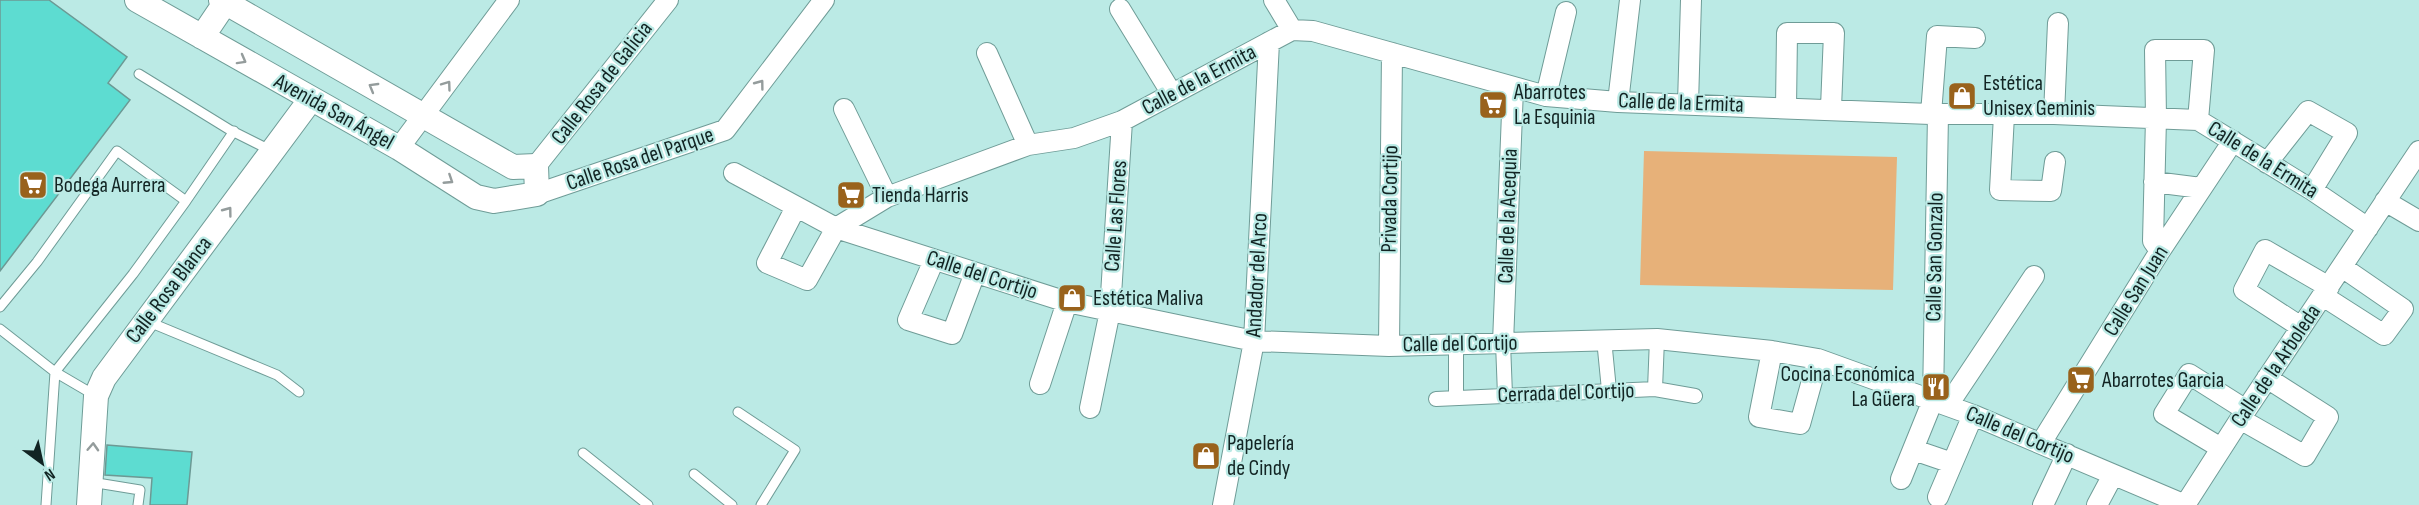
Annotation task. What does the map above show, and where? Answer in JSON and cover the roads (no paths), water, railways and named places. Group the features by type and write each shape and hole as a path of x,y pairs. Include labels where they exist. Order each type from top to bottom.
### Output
{"street":[{"name":"Avenida San Ángel","path":"136,0 399,148 476,197 494,201 537,194"},
{"path":"399,148 509,0"},
{"name":"Calle Rosa de Galicia","path":"536,166 668,0"},
{"name":"Calle Rosa del Parque","path":"537,194 725,130 824,0"},
{"path":"1274,0 1292,30"},
{"path":"1618,102 1630,0"},
{"path":"1688,104 1691,0"},
{"name":"Avenida San Ángel","path":"223,1 513,167 536,166"},
{"path":"202,37 223,1"},
{"path":"1120,9 1172,94"},
{"path":"1546,96 1566,12"},
{"path":"2054,114 2058,23"},
{"name":"Calle de la Ermita","path":"836,228 887,197 1028,145 1074,138 1122,121 1292,30 1312,31 1546,96 1618,102 1831,108 1934,114 2054,114 2198,120 2312,190 2368,228"},
{"path":"1786,107 1787,33 1834,33 1831,108"},
{"name":"Calle San Gonzalo","path":"1940,403 1934,114 1936,36 1975,38"},
{"name":"Andador del Arco","path":"1223,505 1254,340 1269,42"},
{"path":"2160,251 2153,241 2155,50 2204,50 2198,120"},
{"path":"987,53 1028,145"},
{"name":"Privada Cortijo","path":"1389,346 1392,53"},
{"name":"Calle de la Acequia","path":"1503,343 1513,88"},
{"name":"Calle Rosa Blanca","path":"90,493 96,396 104,378 311,99"},
{"path":"844,109 887,197"},
{"path":"2267,163 2308,111 2347,133 2312,190"},
{"path":"2004,115 2000,190 2051,191 2055,162"},
{"name":"Calle Las Flores","path":"1090,408 1110,311 1122,121"},
{"name":"Calle San Juan","path":"2041,443 2160,251 2233,141"},
{"name":"Calle de la Arboleda","path":"2185,505 2419,151"},
{"path":"536,166 537,194"},
{"name":"Calle del Cortijo","path":"734,173 836,228 934,260 1067,302 1254,340 1389,346 1657,339 1818,358 1973,415 2185,505"},
{"path":"2154,182 2201,188"},
{"path":"2385,201 2419,221"},
{"path":"796,207 767,263 807,280 836,228"},
{"path":"2301,327 2244,290 2265,250 2326,291 2384,335 2403,309 2342,267"},
{"path":"934,260 908,320 952,334 975,273"},
{"path":"1901,479 1940,403 2034,276"},
{"path":"1040,384 1067,302"},
{"path":"1604,339 1609,390"},
{"path":"1655,389 1657,339"},
{"path":"1503,343 1505,395"},
{"path":"1456,344 1456,398"},
{"path":"1772,351 1759,417 1800,424 1818,358"},
{"path":"2221,448 2164,414 2189,374 2305,456 2328,417 2267,378"},
{"name":"Cerrada del Cortijo","path":"1436,399 1655,389 1695,396"},
{"path":"1938,497 1973,415"},
{"path":"1914,450 1952,463"},
{"path":"2043,505 2067,454"},
{"path":"2097,505 2113,475"}],"lane":[{"path":"139,75 234,131 273,151"},
{"path":"46,505 55,372 186,201 234,131"},
{"path":"0,307 37,262 117,151 186,201"},
{"path":"147,321 277,375 299,392"},
{"path":"0,329 55,372 96,396"},
{"path":"738,412 795,450 761,505"},
{"path":"583,453 648,505"},
{"path":"694,474 732,505"},
{"path":"90,493 140,490 138,505"}],"place":[{"name":"Estética Unisex Geminis","path":"1962,96"},
{"name":"Abarrotes La Esquinia","path":"1493,105"},
{"name":"Bodega Aurrera","path":"33,185"},
{"name":"Tienda Harris","path":"851,195"},
{"name":"Estética Maliva","path":"1072,298"},
{"name":"Abarrotes Garcia","path":"2081,380"},
{"name":"Cocina Económica La Güera","path":"1936,387"},
{"name":"Papelería de Cindy","path":"1206,456"}]}
